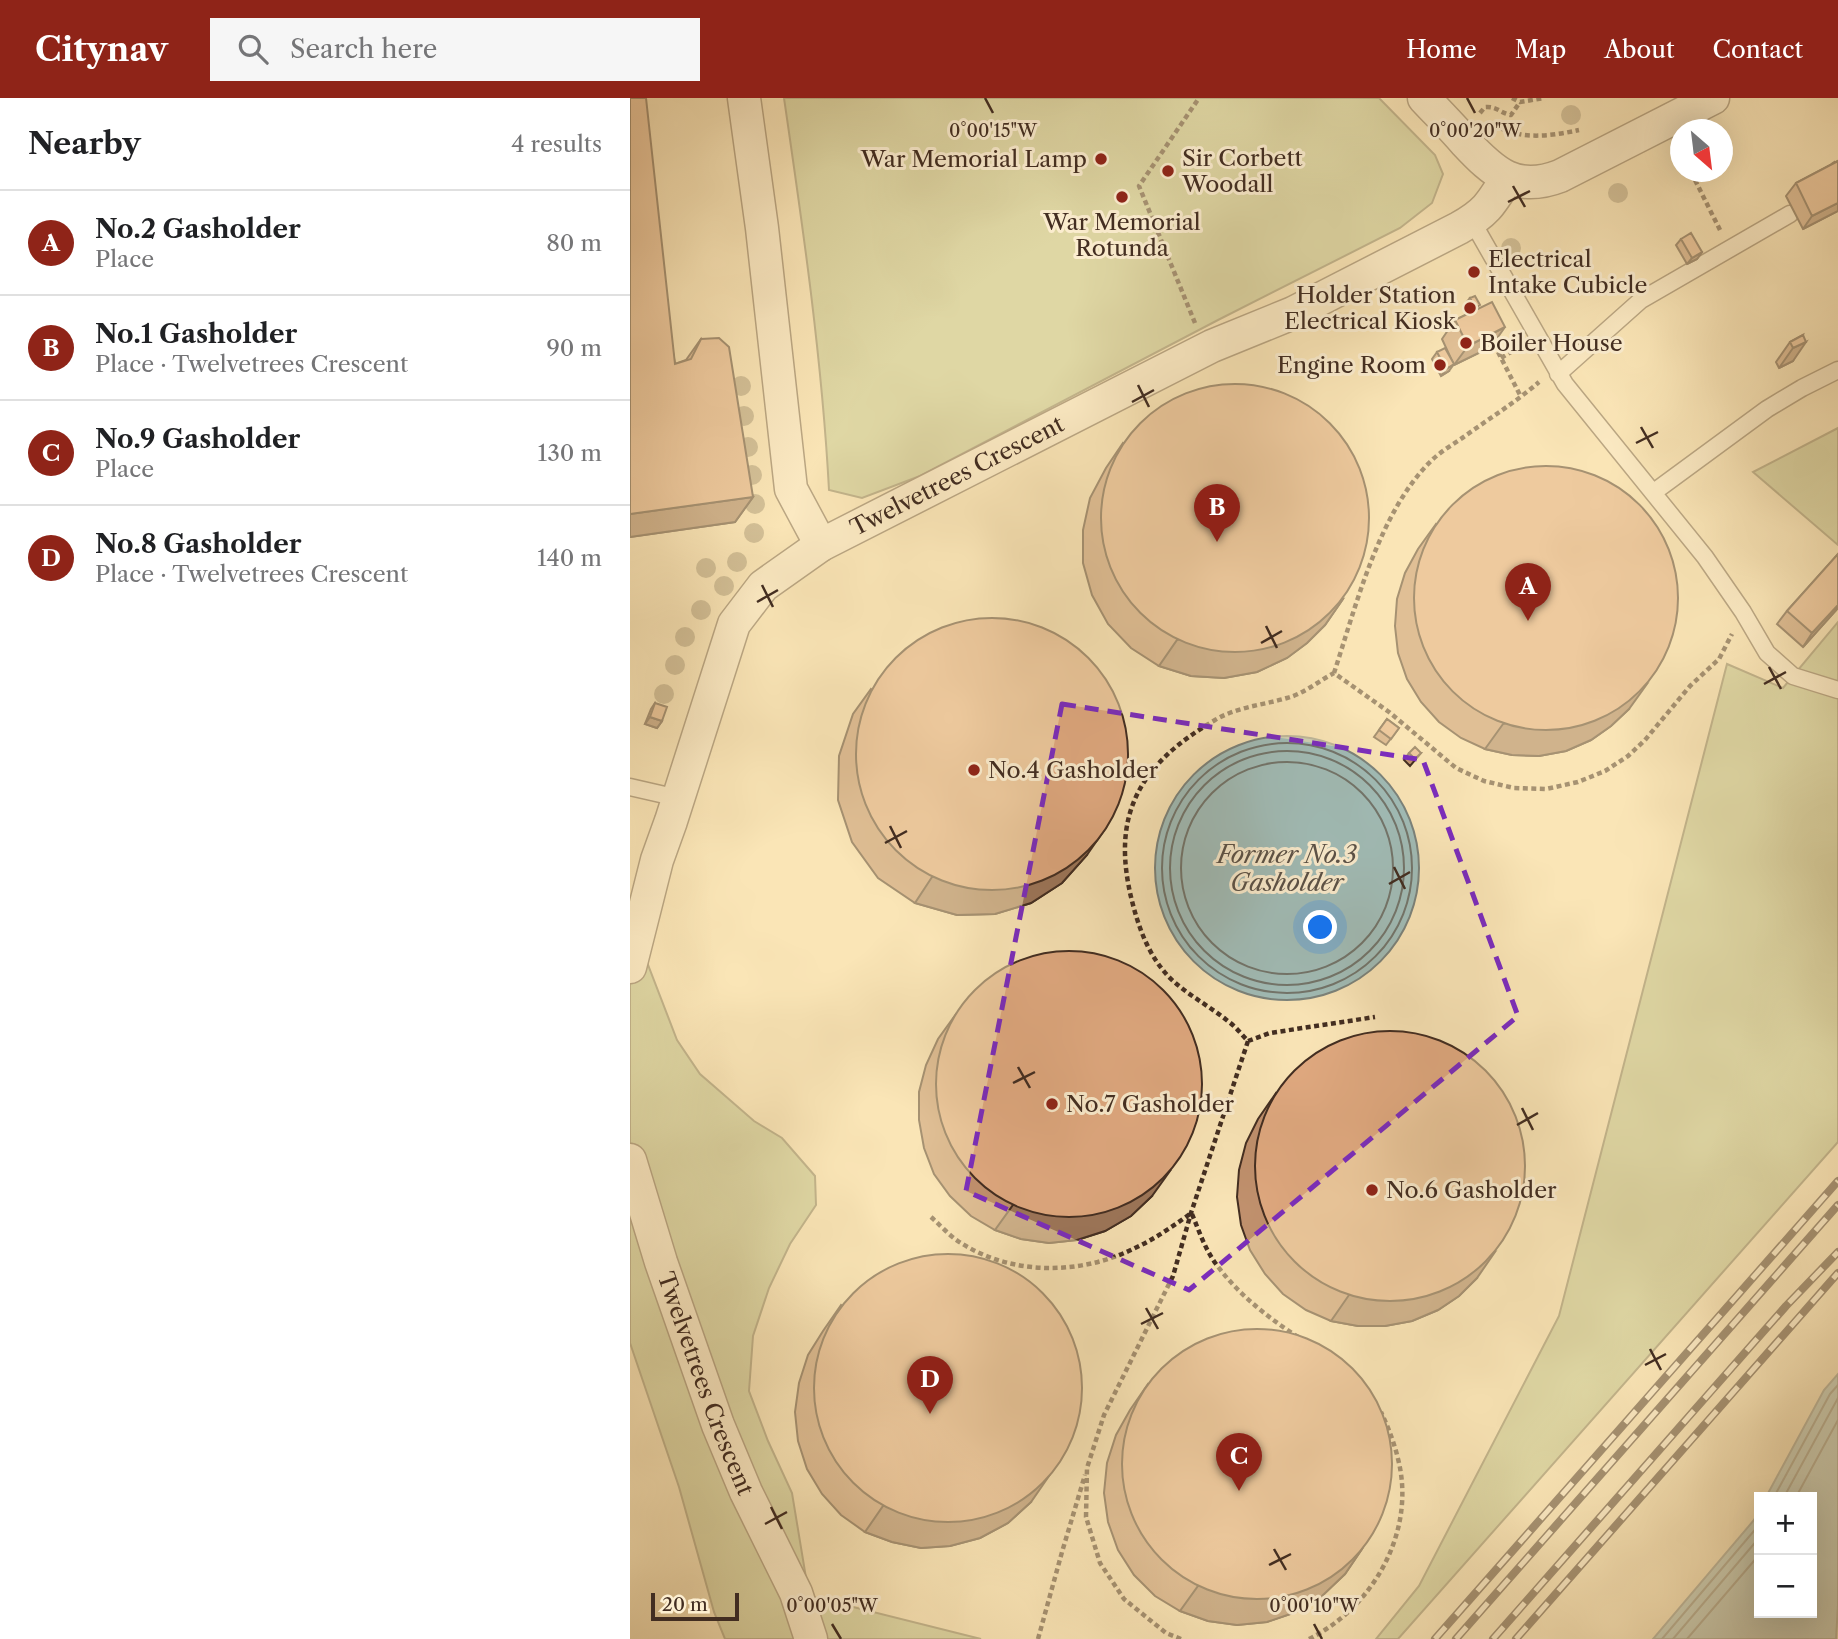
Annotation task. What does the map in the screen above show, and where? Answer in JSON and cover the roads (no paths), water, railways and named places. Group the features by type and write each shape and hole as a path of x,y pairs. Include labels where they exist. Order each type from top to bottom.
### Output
{"street":[{"path":"744,98 762,228 791,489 821,545"},
{"path":"1424,98 1484,161 1507,178 1522,182 1549,180 1560,176 1713,98"},
{"name":"Twelvetrees Crescent","path":"630,967 657,860 734,624 763,586 821,545 1212,346 1293,313 1472,221 1488,209 1507,178"},
{"name":"Twelvetrees Crescent","path":"630,1160 660,1262 718,1425 746,1492 796,1593 811,1639"}],"lane":[{"path":"1557,371 1641,300 1790,214"},
{"path":"1472,221 1565,384 1705,557 1767,653 1793,676 1838,690"},
{"path":"1654,492 1767,409 1838,370"},
{"path":"630,788 678,798"}],"water":[{"name":"Former No.3 Gasholder","path":"1274,736 1300,736 1325,741 1349,751 1381,774 1397,794 1409,817 1417,842 1417,894 1409,919 1397,942 1381,962 1361,978 1325,995 1300,1000 1274,1000 1249,995 1225,985 1193,962 1177,942 1160,906 1155,881 1155,855 1160,830 1170,806 1193,774 1213,758 1249,741"},
{"path":"1838,1374 1836,1639 1653,1639 1754,1520 1754,1618 1817,1618 1817,1492 1769,1492 1824,1390"}],"railway":[{"path":"1435,1639 1838,1181"},
{"path":"1456,1639 1838,1205"},
{"path":"1493,1639 1786,1306 1838,1252"},
{"path":"1516,1639 1838,1273"}],"place":[{"name":"War Memorial Lamp","path":"1101,159"},
{"name":"Sir Corbett Woodall","path":"1168,171"},
{"name":"War Memorial Rotunda","path":"1122,197"},
{"name":"Electrical Intake Cubicle","path":"1474,272"},
{"name":"Holder Station Electrical Kiosk","path":"1470,308"},
{"name":"Boiler House","path":"1466,343"},
{"name":"Engine Room","path":"1440,365"},
{"name":"No.1 Gasholder","path":"1217,542"},
{"name":"No.2 Gasholder","path":"1528,621"},
{"name":"No.4 Gasholder","path":"974,770"},
{"name":"No.7 Gasholder","path":"1052,1104"},
{"name":"No.6 Gasholder","path":"1372,1190"},
{"name":"No.8 Gasholder","path":"930,1414"},
{"name":"No.9 Gasholder","path":"1239,1491"}]}
